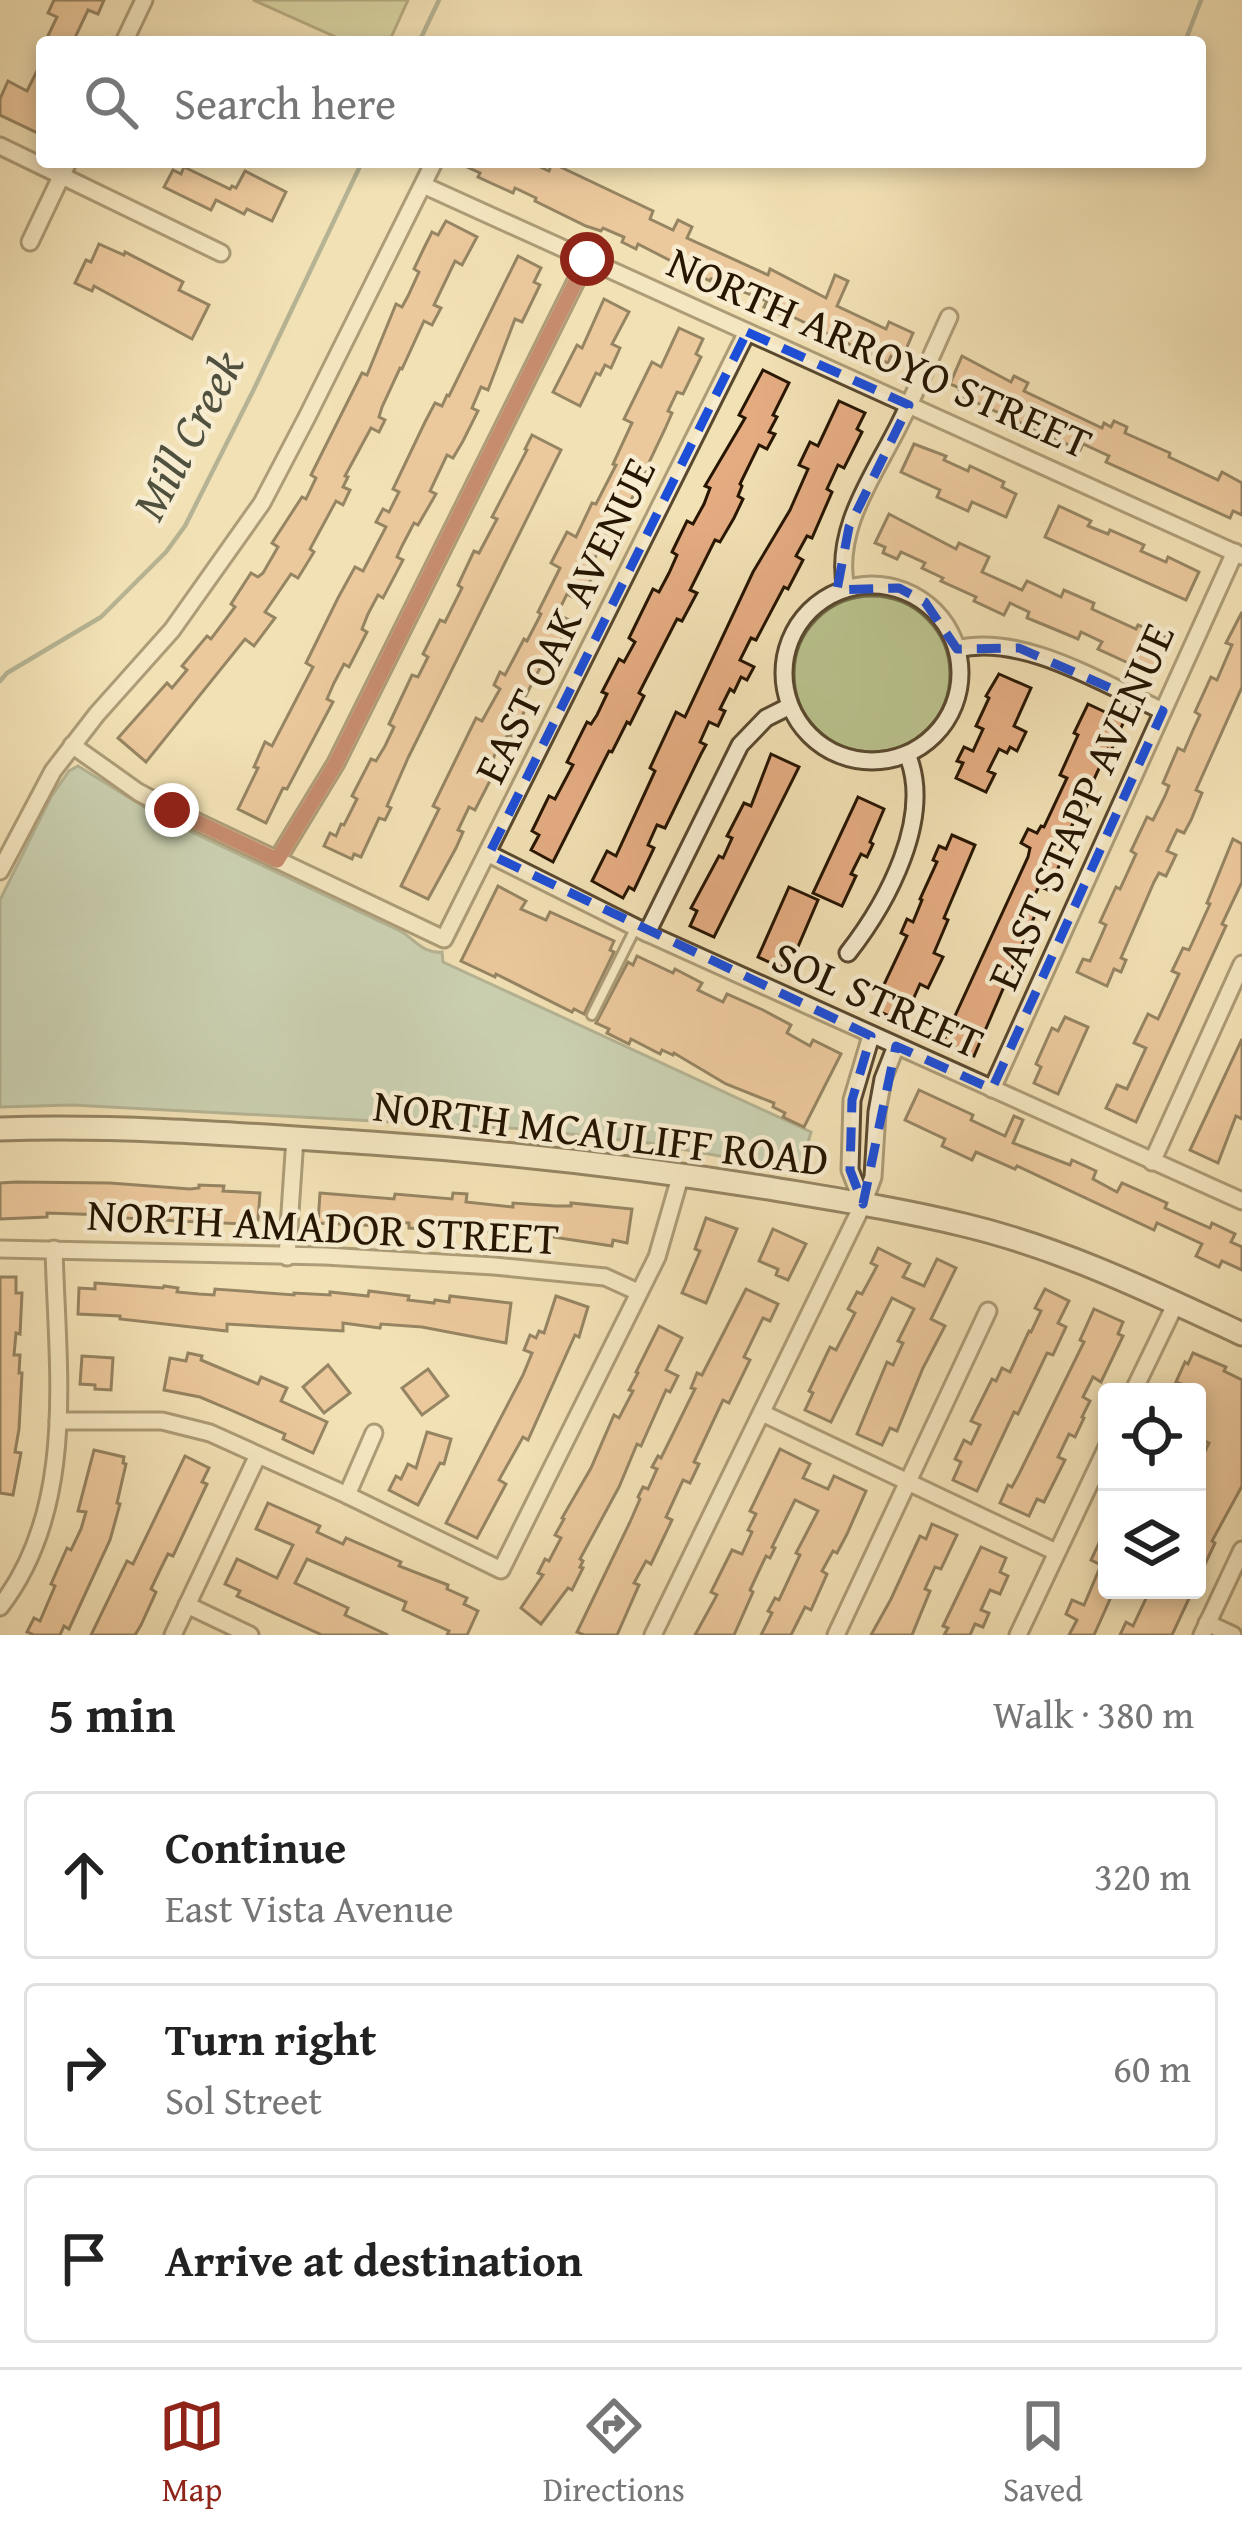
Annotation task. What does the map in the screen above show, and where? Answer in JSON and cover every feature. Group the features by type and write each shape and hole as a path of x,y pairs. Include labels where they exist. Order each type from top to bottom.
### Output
{"street":[{"path":"127,36 144,0"},
{"path":"0,146 36,159"},
{"path":"0,871 31,809 72,745 172,630 262,503 431,168"},
{"path":"30,242 65,169 221,253"},
{"name":"NORTH ARROYO STREET","path":"423,185 1238,554"},
{"path":"72,745 138,792 277,860 336,763 587,259"},
{"path":"846,589 842,561 849,527 949,317"},
{"name":"EAST OAK AVENUE","path":"277,860 444,939 747,332"},
{"name":"EAST STAPP AVENUE","path":"992,1089 1238,554"},
{"path":"871,584 899,588 925,602 945,622 957,650 956,699 945,722 907,754 879,761 850,759 813,738 790,706 783,676 787,648 799,622 818,602 846,589 871,584"},
{"path":"957,650 980,645 1019,648 1163,711"},
{"path":"641,930 740,745 766,718 790,706"},
{"path":"848,953 873,918 912,827 916,783 907,754"},
{"name":"SOL STREET","path":"488,854 641,930 1242,1202"},
{"path":"1152,1162 1242,964"},
{"path":"863,1204 850,1170 852,1100 871,1036"},
{"path":"653,1635 863,1204 873,1177 883,1079 896,1046"},
{"name":"NORTH MCAULIFF ROAD","path":"0,1129 136,1129 469,1150 681,1174 863,1204 966,1225 1042,1248 1242,1334"},
{"path":"287,1257 295,1138"},
{"path":"58,1421 162,1421 210,1433 501,1570 657,1257 681,1174"},
{"name":"NORTH AMADOR STREET","path":"0,1249 409,1260 584,1274 605,1277 638,1292"},
{"path":"0,1607 24,1569 53,1476 58,1421 54,1249"},
{"path":"1137,1383 1176,1303"},
{"path":"836,1635 988,1311"},
{"path":"763,1413 1056,1552"},
{"path":"346,1495 374,1433"},
{"path":"173,1635 258,1455"},
{"path":"1018,1635 1098,1466"},
{"path":"1233,1635 1204,1629 1242,1550"},
{"path":"187,1605 250,1635"}],"lane":[{"path":"592,1015 641,930"}],"highlighted area":[{"path":"747,332 909,405 849,527 837,590 899,588 925,602 957,649 1019,648 1163,711 992,1089 896,1046 863,1204 850,1170 852,1100 871,1036 489,854"}],"green space":[{"path":"253,0 408,0 392,36 334,36"},
{"path":"872,596 902,602 927,619 944,644 950,674 944,704 927,729 902,746 872,752 842,746 817,729 800,704 794,674 800,644 817,619 842,602"}],"shaded area":[{"path":"78,766 162,818 402,932 425,949 442,952 443,962 811,1132 800,1171 649,1143 526,1129 72,1105 0,1107 0,900 51,797"}],"building":[{"path":"54,0 104,0 98,14 88,10 76,36 48,36 57,17 48,13"},
{"path":"36,73 36,132 0,115 0,99 8,81 27,91"},
{"path":"186,168 230,189 236,188 245,171 286,192 272,221 216,200 211,210 164,187 173,170 181,174"},
{"path":"469,168 563,168 653,211 650,219 673,230 678,220 692,227 687,238 768,275 770,269 826,298 835,275 848,281 837,306 886,329 889,322 913,333 901,361 891,356 888,363 764,307 767,301 710,281 638,244 636,249 622,242 624,237 586,226 515,188 513,193 478,177 480,173"},
{"path":"446,221 477,237 462,265 455,261 434,305 441,308 432,325 424,321 400,368 382,407 379,417 385,420 379,432 371,428 345,476 343,487 350,490 343,505 336,501 298,578 291,574 265,612 275,618 254,646 245,639 146,762 118,738 167,683 172,688 187,670 182,666 235,607 231,604 251,573 258,577 263,573 278,547 272,543 302,497 306,499 316,478 311,475 362,373 367,375 396,304 402,307 408,296 419,272 414,269 432,232 438,235"},
{"path":"99,244 183,282 179,290 209,305 192,339 94,286 92,291 75,283"},
{"path":"518,256 541,268 534,282 540,285 522,322 515,319 488,390 481,387 472,408 478,411 453,458 447,455 430,491 436,494 402,546 397,557 403,560 383,598 378,595 368,614 362,629 367,632 327,699 333,702 266,823 238,809 265,742 272,746 313,667 306,663 338,598 355,567 363,571 386,527 376,522 383,509 389,512 399,492 393,489 425,422 435,403 442,406 449,396"},
{"path":"604,299 629,312 612,344 620,348 611,368 605,365 600,375 596,373 580,406 553,392 577,345 582,348"},
{"path":"679,328 703,339 696,354 701,357 683,394 677,392 668,411 672,413 625,513 615,530 609,528 580,601 567,594 557,614 571,621 523,701 528,704 512,736 497,750 488,770 494,773 475,810 469,807 456,848 428,899 401,886 439,809 433,806 476,718 482,721 500,689 494,685 500,672 505,675 541,614 560,568 551,563 567,532 576,537 616,465 632,423 624,419 652,362 661,367"},
{"path":"962,356 1011,382 1014,376 1028,383 1024,391 1102,428 1104,423 1111,427 1114,421 1127,427 1125,433 1170,453 1169,457 1218,480 1222,472 1242,483 1242,515 1233,511 1230,518 1106,462 1109,456 1083,444 1080,450 958,394 960,388 950,384"},
{"path":"763,370 789,383 773,415 777,417 769,432 775,434 767,449 759,445 740,484 738,496 743,499 734,518 720,542 715,540 690,590 697,593 682,621 677,619 639,693 644,696 630,724 609,751 553,862 531,850 539,835 532,831 549,796 555,799 573,765 567,762 587,722 591,724 597,715 607,694 602,692 619,659 624,662 635,642 629,638 653,589 659,592 669,573 677,555 672,552 687,521 693,524 704,504 710,488 705,486 745,418 739,415"},
{"path":"839,401 865,413 857,429 862,432 844,468 838,465 812,538 807,536 796,556 803,560 788,589 784,587 740,660 754,667 747,680 741,677 734,692 730,689 718,726 709,722 700,742 706,745 665,828 657,825 648,845 654,848 634,890 629,887 623,898 592,881 607,851 616,856 676,712 685,717 753,572 790,510 808,469 799,465 810,442 818,446"},
{"path":"532,435 561,450 408,758 385,820 379,818 361,857 354,854 352,859 324,846 330,833 336,836 344,825 371,759 376,761 385,746 394,727 389,724 412,675 418,677 428,657 423,654 462,588 458,585 474,551 479,553 497,519 492,517"},
{"path":"914,444 968,471 970,466 1004,482 1002,487 1016,494 1006,517 972,502 968,511 937,497 940,490 901,472"},
{"path":"1059,506 1091,521 1088,526 1144,545 1141,551 1199,572 1186,600 1045,537"},
{"path":"889,514 956,549 959,543 989,557 982,572 1022,590 1027,581 1061,597 1064,590 1094,603 1092,609 1169,638 1151,677 1098,649 1102,642 1081,632 1078,639 1027,618 1029,612 1010,603 1004,615 941,581 943,578 922,568 925,563 901,552 897,559 883,553 885,547 875,543"},
{"path":"1242,612 1242,687 1196,790 1202,793 1191,820 1184,833 1177,830 1167,851 1176,855 1166,876 1159,873 1154,882 1121,958 1126,960 1121,972 1114,969 1107,986 1077,972 1083,959 1090,961 1106,925 1100,922 1136,854 1131,851 1147,817 1153,820 1165,796 1169,786 1163,783 1178,748 1184,751 1211,677 1217,680 1232,645 1226,643"},
{"path":"999,674 1031,688 1014,726 1026,732 1017,751 999,749 988,771 995,774 986,792 956,778 963,763 957,761 964,747 973,751 983,729 976,726 986,696"},
{"path":"1088,704 1124,721 1083,803 1087,805 1080,821 1075,819 1059,853 1064,855 1048,890 1039,886 1027,912 1035,915 974,1056 943,1042 1028,857 1030,848 1021,843 1028,829 1037,833 1044,827 1067,778 1060,775"},
{"path":"771,754 799,767 714,937 690,926 697,911 691,908 719,856 723,858 732,838 727,836 744,803 751,806"},
{"path":"858,797 884,809 867,857 861,854 851,874 856,876 842,906 813,893"},
{"path":"952,835 975,845 934,953 943,957 928,988 920,984 903,1022 880,1012 887,996 880,993 907,936 901,933 907,919 913,922 922,900 939,846 946,849"},
{"path":"1233,839 1242,844 1242,882 1136,1122 1106,1108 1117,1085 1127,1089 1146,1048 1134,1043 1148,1014 1158,1019 1179,974 1172,971 1183,948 1189,950"},
{"path":"498,886 526,901 521,909 546,920 550,912 614,941 610,950 614,952 584,1014 461,961"},
{"path":"789,887 818,900 794,956 789,953 782,968 758,957"},
{"path":"637,956 702,983 698,990 723,1002 727,994 763,1010 791,1025 787,1033 810,1046 813,1040 841,1054 804,1127 783,1117 785,1113 773,1107 774,1103 726,1084 674,1053 662,1050 660,1054 631,1039 629,1044 596,1023 628,962 633,965"},
{"path":"1065,1017 1088,1027 1058,1094 1034,1083 1041,1067 1036,1064 1052,1028 1058,1031"},
{"path":"1242,1039 1242,1119 1236,1116 1218,1163 1190,1150"},
{"path":"919,1090 1005,1136 1014,1116 1023,1120 1013,1143 1070,1165 1072,1160 1096,1171 1093,1179 1117,1192 1122,1183 1167,1203 1165,1208 1235,1234 1231,1242 1242,1247 1242,1270 1222,1261 1219,1267 1196,1256 1202,1244 1157,1223 1154,1230 1017,1166 976,1152 972,1160 942,1146 945,1139 905,1120"},
{"path":"0,1183 190,1189 224,1186 223,1191 260,1193 258,1220 244,1219 244,1224 177,1221 141,1213 141,1219 47,1213 47,1217 0,1219"},
{"path":"320,1193 452,1199 453,1193 467,1194 466,1202 513,1207 513,1203 571,1203 632,1209 627,1243 613,1240 612,1246 553,1237 553,1232 527,1230 527,1237 462,1228 409,1228 409,1223 318,1223"},
{"path":"706,1218 737,1229 706,1303 682,1293 700,1251 695,1249"},
{"path":"773,1229 806,1244 788,1280 776,1275 778,1269 759,1261"},
{"path":"878,1248 910,1264 903,1277 924,1286 937,1259 956,1268 931,1319 945,1326 897,1431 890,1428 882,1445 857,1434 887,1362 893,1365 903,1343 898,1341 914,1309 892,1298 831,1422 805,1410 830,1347 836,1350 855,1313 848,1309 877,1266 871,1263"},
{"path":"0,1277 16,1277 16,1293 22,1293 14,1355 20,1355 22,1373 15,1452 21,1453 13,1495 0,1493"},
{"path":"95,1283 164,1286 178,1288 177,1292 214,1295 215,1289 368,1296 369,1291 434,1303 449,1302 450,1296 511,1303 506,1343 381,1324 380,1328 343,1323 343,1331 227,1324 227,1331 78,1314 79,1288 95,1289"},
{"path":"746,1289 778,1304 770,1321 763,1318 744,1357 750,1360 729,1403 723,1400 694,1462 699,1464 690,1483 683,1480 666,1517 672,1520 651,1564 646,1561 634,1583 639,1585 617,1635 577,1632 638,1497 643,1487 648,1489 657,1469 652,1467 695,1389 691,1388 697,1373 702,1375"},
{"path":"1045,1289 1069,1301 1058,1323 1066,1327 1053,1355 1047,1353 1018,1414 1014,1412 977,1491 953,1480 961,1462 955,1459 964,1440 971,1444 980,1425 971,1421 992,1379 996,1381 1002,1368 1010,1372 1041,1311 1035,1308"},
{"path":"556,1296 588,1307 579,1337 575,1335 528,1440 523,1437 499,1480 506,1484 477,1538 446,1523 523,1375 532,1353 524,1350 530,1335 536,1338 539,1331 544,1333"},
{"path":"1094,1309 1123,1322 1118,1334 1123,1336 1101,1382 1093,1377 1083,1397 1090,1401 1084,1418 1075,1437 1069,1434 1058,1457 1065,1460 1044,1502 1037,1499 1029,1516 1000,1503 1084,1342 1080,1340"},
{"path":"659,1326 682,1338 666,1370 678,1376 670,1392 666,1390 641,1446 637,1444 580,1559 583,1568 572,1590 568,1588 541,1624 521,1608 543,1575 538,1573 561,1538 555,1535 562,1518 614,1415 619,1418 633,1391 629,1390 636,1372"},
{"path":"188,1353 258,1384 261,1377 287,1388 281,1401 327,1422 313,1453 283,1439 285,1434 200,1397 164,1390 170,1358 186,1361"},
{"path":"1193,1353 1226,1367 1224,1371 1242,1380 1242,1486 1206,1562 1206,1383 1176,1382 1185,1362"},
{"path":"82,1356 113,1358 111,1390 80,1384"},
{"path":"328,1365 350,1393 324,1413 303,1387"},
{"path":"428,1369 448,1396 422,1415 402,1388"},
{"path":"427,1432 451,1439 444,1464 440,1463 418,1505 389,1490 408,1464 416,1468"},
{"path":"780,1449 810,1464 803,1478 828,1489 834,1476 866,1491 847,1534 822,1571 827,1574 811,1610 805,1607 791,1635 761,1635 772,1613 768,1611 775,1598 779,1600 818,1511 795,1500 750,1590 734,1635 695,1635 717,1595 711,1592 732,1550 742,1554 756,1514 750,1511"},
{"path":"94,1450 124,1457 126,1464 110,1540 69,1629 64,1626 60,1635 34,1635 27,1632 34,1618 40,1621 67,1548 71,1550 81,1529 86,1512 78,1511"},
{"path":"185,1456 209,1468 202,1482 207,1484 173,1556 168,1554 151,1589 156,1592 141,1625 135,1635 91,1635 127,1561 133,1564"},
{"path":"268,1503 320,1526 317,1532 343,1544 346,1538 448,1585 447,1589 467,1598 464,1604 478,1611 467,1635 447,1635 449,1631 403,1610 406,1602 307,1559 295,1583 348,1608 345,1615 388,1635 322,1635 237,1596 240,1591 225,1584 237,1559 277,1578 293,1545 256,1529"},
{"path":"932,1524 957,1535 925,1589 930,1591 912,1635 871,1635 920,1536 926,1539"},
{"path":"981,1547 1006,1558 1000,1572 1008,1576 1000,1594 990,1590 981,1610 989,1613 983,1627 975,1624 970,1635 944,1635 948,1628 943,1626"},
{"path":"1098,1572 1098,1599 1110,1599 1094,1635 1069,1635 1077,1620 1066,1614 1072,1600 1084,1605"},
{"path":"1146,1599 1189,1599 1172,1635 1120,1635 1126,1622 1133,1626"}],"waterway":[{"name":"Mill Creek","path":"422,36 439,0"},
{"path":"1187,36 1201,0"},
{"name":"Mill Creek","path":"0,681 101,617 166,552 185,526 359,168"}],"route":[{"path":"172,810 277,860 336,763 587,259"}]}
